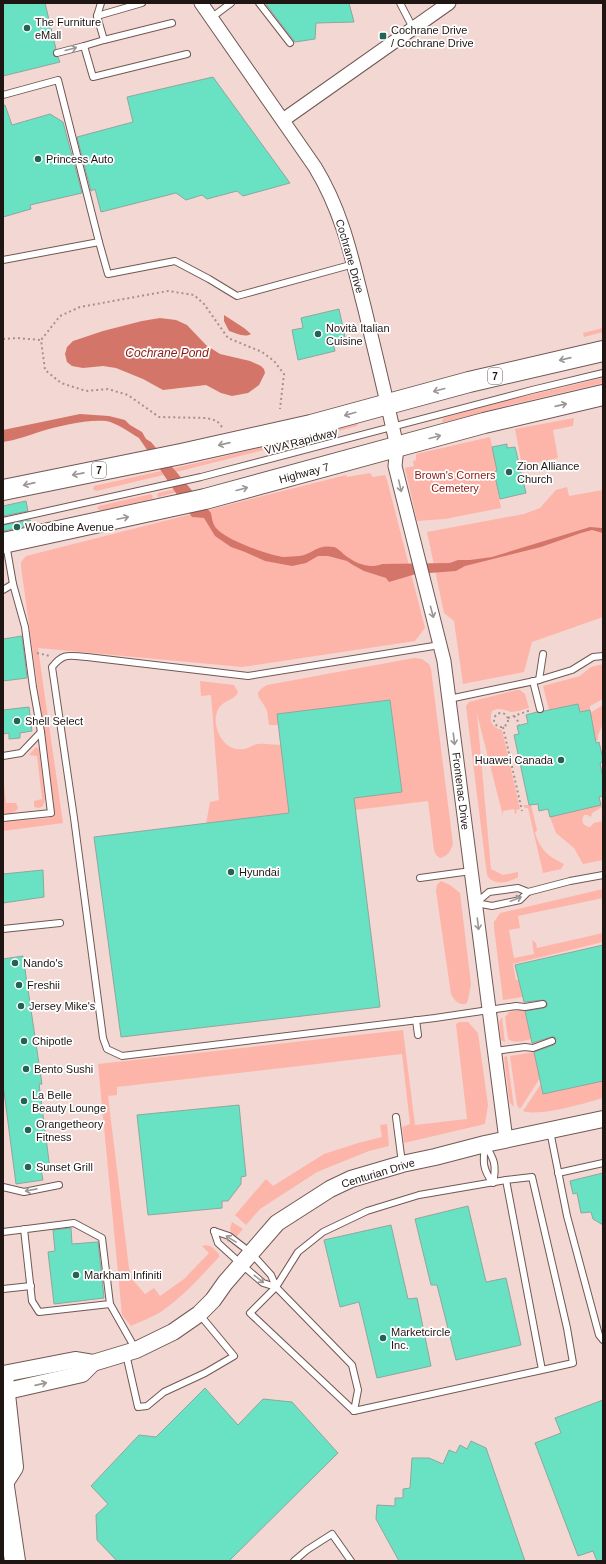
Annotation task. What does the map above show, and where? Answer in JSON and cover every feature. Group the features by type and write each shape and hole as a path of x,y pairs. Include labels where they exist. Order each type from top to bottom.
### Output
{"main road":[{"name":"7","path":"3,490 182,454 311,425 469,382 603,351"},
{"name":"Highway 7","path":"4,543 205,499 484,423 603,395"},
{"path":"3,1383 13,1467 4,1480 15,1561"}],"street":[{"name":"Cochrane Drive","path":"201,3 327,186 335,205 354,264 398,447"},
{"path":"283,120 449,3"},
{"name":"Frontenac Drive","path":"398,447 395,466 440,645 449,698 506,1140"},
{"name":"Centurian Drive","path":"3,1383 82,1374 92,1363 131,1352 173,1332 199,1314 213,1300 277,1223 330,1189 351,1179 402,1164 485,1144 603,1119"}],"lane":[{"path":"101,3 97,16 104,40"},
{"path":"97,16 142,3"},
{"path":"211,18 231,3"},
{"path":"259,3 290,43"},
{"path":"400,3 413,28"},
{"path":"57,53 172,23"},
{"path":"84,46 93,77 187,54"},
{"path":"3,95 58,80 108,274 175,261 237,296 354,264"},
{"path":"3,260 99,242"},
{"name":"VIVA Rapidway","path":"3,521 153,489 532,390 603,373"},
{"path":"3,818 51,813 41,732 25,627 13,584 4,543"},
{"path":"3,590 13,584"},
{"path":"440,645 248,676 87,657 65,656 59,658 52,667 75,825 103,1038 107,1049 122,1056 416,1020 489,1009 516,1006 525,1007 543,1004"},
{"path":"540,709 536,681 543,654"},
{"path":"449,698 536,681 572,670 593,657 603,656"},
{"path":"3,756 21,753 41,732"},
{"path":"420,878 471,871"},
{"path":"476,903 492,906 520,900 528,892 570,881 603,875"},
{"path":"476,903 489,892 518,888 528,892"},
{"path":"3,929 60,923"},
{"path":"416,1020 418,1035"},
{"path":"495,1051 525,1047 533,1048 552,1041"},
{"path":"396,1116 402,1164"},
{"path":"550,1131 567,1216 599,1335 603,1340"},
{"path":"485,1144 483,1162 486,1174 493,1183"},
{"path":"485,1144 494,1160 496,1172 493,1183"},
{"path":"558,1173 603,1163"},
{"path":"532,1177 574,1363 354,1410 250,1313 276,1286 298,1252 323,1232 367,1211 418,1195 532,1177"},
{"path":"506,1180 542,1370"},
{"path":"3,1187 24,1192 59,1185"},
{"path":"3,1232 74,1223 102,1238 110,1304 131,1352 138,1407 147,1406 164,1392 205,1374 234,1356 199,1314"},
{"path":"24,1229 32,1301 39,1312 110,1304"},
{"path":"276,1286 263,1283 246,1259 229,1236 214,1231 218,1243 246,1259 271,1275 276,1286 352,1365 358,1390 354,1410"},
{"path":"3,1289 31,1286"},
{"path":"294,1561 306,1550 332,1534 351,1561"}],"path":[{"path":"222,427 217,421 206,418 159,417 128,395 108,389 86,391 61,383 45,370 41,340 60,316 80,307 168,291 194,295 204,304 228,338 262,352 274,361 284,374 280,409"},
{"path":"3,339 17,338 41,340"},
{"path":"28,651 59,658"},
{"path":"503,727 497,725 495,721 496,717 499,714 503,714 508,718"},
{"path":"508,718 520,714"},
{"path":"514,716 519,725"},
{"path":"503,727 508,718"},
{"path":"503,727 522,811"}],"green space":[{"path":"603,328 603,332 584,337 583,333"},
{"path":"603,378 603,383 442,422 443,418 513,399"},
{"path":"574,418 573,426 553,430 558,458 522,466 515,429"},
{"path":"358,422 357,426 161,476 96,491 93,489 94,486 210,460"},
{"name":"Brown's Corners Cemetery","path":"490,437 497,471 494,472 501,508 445,519 417,521 405,468 414,466 413,461 416,460 416,454"},
{"path":"370,473 373,477 385,475 387,480 425,628 415,641 242,667 38,648 63,823 3,831 3,822 49,818 53,813 54,808 21,567 21,562 26,556 346,475 347,477"},
{"path":"567,487 569,496 603,490 603,617 532,642 524,672 463,684 454,621 444,613 427,532 524,514 540,508 556,490"},
{"path":"180,488 180,491 159,497 157,496 158,493"},
{"path":"151,494 153,497 152,499 100,511 97,508 99,506"},
{"path":"414,658 422,659 429,664 431,669 453,844 448,853 440,858 436,855 434,850 428,801 355,810 355,804 349,805 348,799 402,792 390,700 278,714 279,725 269,725 267,711 258,694 262,688 267,685"},
{"path":"603,664 603,699 590,706 590,710 580,712 578,704 549,710 543,686 580,676 591,667"},
{"path":"200,681 234,685 238,692 237,695 221,705 216,715 217,729 221,738 227,745 234,749 239,749 257,744 281,745 288,806 296,812 206,824 210,802 219,800 211,695 201,696"},
{"path":"520,690 525,694 529,708 516,712 497,709 492,711 491,718 492,724 496,728 502,730 520,809 516,810 517,813 515,814 514,809 503,811 503,816 477,714 491,869 503,875 518,872 518,877 514,879 506,882 497,882 493,881 487,875 466,706 469,702"},
{"path":"603,705 603,724 598,735 598,740 595,741 590,713"},
{"path":"36,747 39,749 45,799 43,806 39,808 34,807 34,801 42,799 37,756 29,755"},
{"path":"3,774 6,803 16,803 18,808 14,812 3,814"},
{"path":"599,797 602,807 592,813 591,817 584,815 582,820 584,825 590,827 594,823 603,821 603,860 583,864 574,848 556,833 550,817 600,805"},
{"path":"523,805 531,805 537,830 535,833 537,839 546,852 564,864 561,869 543,873 528,808 525,808"},
{"path":"441,881 450,885 460,893 471,984 466,1004 457,1002 451,994 436,891 437,885"},
{"path":"603,889 603,898 518,916 520,928 509,930 514,958 534,954 532,940 536,943 537,948 603,933 603,942 513,964 516,980 519,980 522,997 503,1000 494,928 494,922 500,913"},
{"path":"525,1009 531,1039 519,1042 510,1041 508,1039 505,1017 509,1012"},
{"path":"502,1017 505,1042 501,1040 499,1022"},
{"path":"459,1022 468,1022 478,1033 488,1105 485,1124 404,1143 402,1127 410,1124 402,1054 117,1087 117,1095 108,1096 129,1268 133,1280 145,1294 154,1288 160,1296 184,1279 209,1253 202,1246 210,1246 219,1254 219,1257 199,1278 170,1305 155,1315 131,1326 122,1315 98,1064 403,1030 415,1125 467,1119 456,1024"},
{"path":"534,1052 540,1078 520,1109 517,1105 510,1056"},
{"path":"507,1056 514,1107 510,1103 509,1098 504,1057"},
{"path":"603,1081 603,1098 551,1111 523,1111 541,1084 544,1094"},
{"path":"387,1124 389,1146 369,1151 317,1172 260,1209 246,1225 235,1215 266,1179 273,1186 324,1154 382,1137 380,1125"},
{"path":"232,1222 243,1229 236,1237 232,1234 230,1229"}],"water":[{"path":"224,315 251,334 243,335 229,331 224,321"},
{"name":"Cochrane Pond","path":"160,318 176,320 187,325 206,345 220,354 250,361 261,366 265,373 259,385 248,393 232,396 221,393 206,385 163,390 143,379 116,368 103,366 83,368 72,366 67,362 65,354 67,347 73,341 103,331"},
{"path":"80,414 109,416 125,420 130,425 142,432 146,439 151,442 211,513 214,524 222,534 239,543 277,556 299,556 328,546 338,549 346,556 368,566 382,564 450,563 458,560 492,557 590,527 602,528 603,533 592,530 541,547 465,566 456,571 416,574 389,582 386,578 364,571 347,561 328,556 318,556 306,563 292,566 265,561 231,547 215,536 204,518 192,517 139,438 114,423 106,421 90,421 72,424 55,427 3,442 3,430"}],"building":[{"name":"The Furniture eMall","path":"3,3 45,3 56,49 54,50 53,54 54,56 58,57 60,62 3,76"},
{"path":"265,3 349,3 354,22 316,23 315,39 295,42"},
{"path":"213,77 290,183 243,196 237,191 207,199 202,195 186,200 176,193 101,212 95,189 91,191 77,137 133,122 127,97"},
{"name":"Princess Auto","path":"3,105 5,105 12,125 50,114 63,122 82,193 30,205 31,209 3,217"},
{"name":"Novità Italian Cuisine","path":"339,309 345,337 332,340 335,351 298,360 292,330 303,328 301,318"},
{"name":"Zion Alliance Church","path":"507,444 507,448 515,447 526,493 500,499 494,472 497,471 492,447"},
{"name":"Woodbine Avenue","path":"26,501 28,511 3,516 3,506"},
{"path":"30,520 32,525 3,531 3,525"},
{"path":"22,636 27,678 3,681 3,639"},
{"name":"Hyundai","path":"390,700 402,792 354,798 380,1007 121,1037 94,837 289,813 277,714"},
{"name":"Huawei Canada","path":"578,704 580,712 590,710 596,743 599,742 603,759 603,762 600,763 603,778 603,796 599,797 601,805 550,817 548,809 539,811 538,804 529,805 514,735 519,734 517,726 528,723 526,715"},
{"name":"Shell Select","path":"29,707 32,731 20,733 20,738 9,739 9,733 3,734 3,710"},
{"path":"43,870 44,897 3,903 3,874"},
{"path":"603,945 603,1081 543,1094 534,1052 554,1045 556,1040 555,1037 551,1037 532,1043 525,1011 544,1008 547,1006 547,1003 543,1000 524,1002 515,965"},
{"path":"23,956 42,1084 39,1084 50,1169 41,1170 43,1180 16,1184 3,1084 3,959"},
{"path":"239,1105 246,1176 241,1177 241,1184 228,1201 222,1201 222,1208 148,1215 137,1115"},
{"path":"603,1173 603,1225 593,1219 591,1212 581,1213 577,1193 573,1194 570,1181"},
{"path":"468,1206 486,1282 506,1278 521,1345 456,1360 437,1285 431,1285 415,1219"},
{"path":"391,1225 408,1299 417,1298 431,1366 377,1378 359,1302 340,1307 324,1240"},
{"name":"Markham Infiniti","path":"71,1228 72,1244 98,1242 104,1298 54,1304 48,1252 55,1251 53,1230"},
{"path":"205,1388 238,1425 263,1399 292,1402 338,1453 229,1561 117,1561 97,1540 96,1515 108,1504 91,1486 139,1435 156,1437"},
{"path":"603,1400 603,1561 597,1561 593,1551 578,1556 535,1443 561,1433 555,1418"},
{"path":"471,1441 486,1448 525,1561 399,1561 376,1519 377,1505 395,1506 395,1498 403,1498 403,1489 410,1488 412,1458 429,1458 443,1464 449,1450 456,1453 460,1445 467,1449"}],"place":[{"name":"The Furniture eMall","path":"27,28"},
{"name":"Cochrane Drive / Cochrane Drive","path":"383,36"},
{"name":"Princess Auto","path":"38,159"},
{"name":"Novità Italian Cuisine","path":"318,334"},
{"name":"Zion Alliance Church","path":"509,472"},
{"name":"Woodbine Avenue","path":"17,527"},
{"name":"Shell Select","path":"17,721"},
{"name":"Huawei Canada","path":"561,760"},
{"name":"Hyundai","path":"231,872"},
{"name":"Nando's","path":"15,963"},
{"name":"Freshii","path":"19,985"},
{"name":"Jersey Mike's","path":"21,1006"},
{"name":"Chipotle","path":"24,1041"},
{"name":"Bento Sushi","path":"26,1069"},
{"name":"La Belle Beauty Lounge","path":"24,1101"},
{"name":"Orangetheory Fitness","path":"28,1130"},
{"name":"Sunset Grill","path":"28,1167"},
{"name":"Markham Infiniti","path":"76,1275"},
{"name":"Marketcircle Inc.","path":"383,1338"}]}
